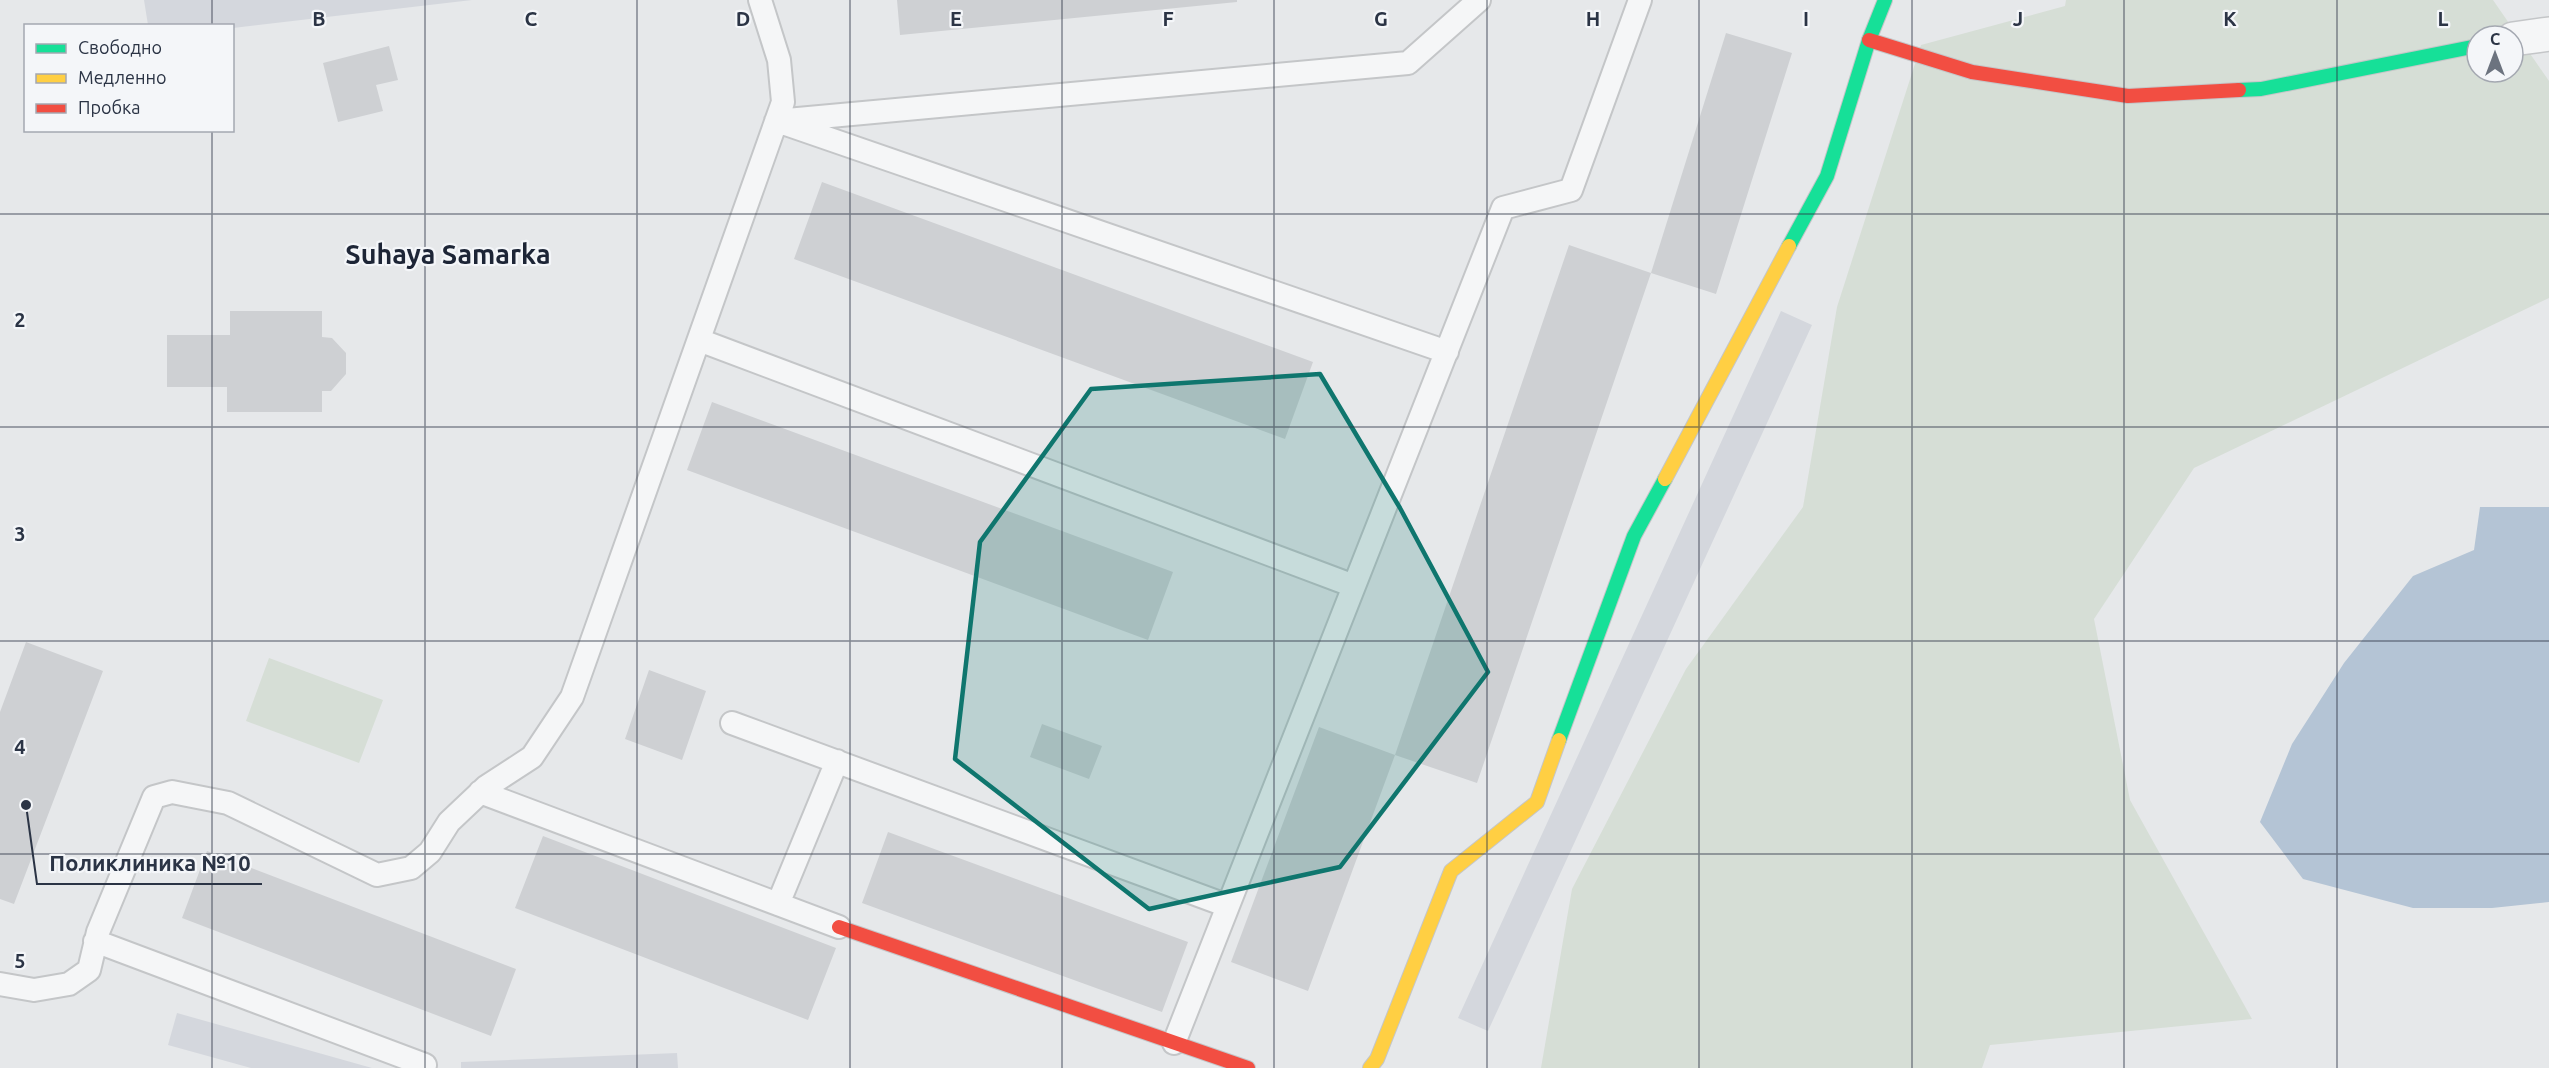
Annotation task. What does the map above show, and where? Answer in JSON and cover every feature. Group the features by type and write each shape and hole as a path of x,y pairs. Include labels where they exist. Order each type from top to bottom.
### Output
{"street":[{"path":"1370,1068 1377,1059 1451,871 1537,802 1634,536 1827,176 1869,40 1884,0"},
{"path":"2525,37 2549,34"},
{"path":"1869,40 1972,72 2128,96 2261,89 2465,48"},
{"path":"838,927 1248,1068"}],"lane":[{"path":"0,984 34,990 69,984 89,970 95,941 153,797 172,792 228,804 376,875 411,868 430,852 449,822 480,792 532,757 572,697 783,102 778,60 760,0"},
{"path":"776,121 1408,63 1479,0"},
{"path":"1174,1043 1503,208 1571,190 1640,0"},
{"path":"776,121 1447,352"},
{"path":"699,340 1354,586"},
{"path":"732,723 1228,906"},
{"path":"778,904 837,761"},
{"path":"480,792 838,927"},
{"path":"95,941 424,1065"}],"highlighted area":[{"path":"1320,374 1400,508 1488,672 1340,867 1149,909 955,759 980,542 1091,389"}],"shaded area":[{"path":"144,0 472,0 234,28 234,24 148,24"},
{"path":"2066,0 2493,0 2510,24 2465,24 2465,84 2525,84 2525,46 2549,81 2549,298 2194,468 2094,619 2130,800 2252,1019 1990,1045 1982,1068 1541,1068 1572,889 1686,669 1803,507 1837,307 1921,45 2065,6"},
{"path":"1781,311 1812,325 1488,1031 1458,1018"},
{"path":"269,658 383,700 359,763 246,721"},
{"path":"177,1013 372,1068 251,1068 168,1045"},
{"path":"677,1053 678,1068 461,1068 461,1062"}],"water":[{"path":"2480,507 2549,507 2549,902 2492,908 2413,908 2303,879 2260,822 2292,744 2344,663 2413,576 2474,550"}],"building":[{"path":"897,0 1237,0 1237,2 900,35"},
{"path":"1726,33 1792,53 1716,294 1651,273"},
{"path":"389,46 398,80 376,85 383,111 338,122 323,63"},
{"path":"822,182 1313,362 1285,439 794,259"},
{"path":"1569,245 1651,273 1477,783 1395,755"},
{"path":"230,311 322,311 322,337 332,338 346,353 346,374 331,391 322,391 322,412 227,412 227,387 167,387 167,335 230,335"},
{"path":"712,402 1173,572 1148,640 687,470"},
{"path":"26,642 103,671 14,904 0,899 0,712"},
{"path":"649,670 706,691 682,760 625,739"},
{"path":"1042,724 1102,746 1089,779 1030,757"},
{"path":"1319,727 1395,755 1308,991 1231,962"},
{"path":"888,832 1188,942 1162,1012 862,903"},
{"path":"543,836 836,948 808,1020 515,908"},
{"path":"207,851 516,969 491,1036 182,918"}],"traffic: fast":[{"path":"1789,246 1827,176 1869,40 1885,0"},
{"path":"2239,90 2261,89 2465,48"},
{"path":"1559,740 1634,536 1665,479"}],"traffic: slow":[{"path":"1665,479 1789,246"},
{"path":"1370,1068 1377,1059 1451,871 1537,802 1559,740"}],"traffic: jam":[{"path":"1869,40 1972,72 2128,96 2239,90"},
{"path":"839,927 1248,1068"}],"place":[{"name":"Поликлиника №10","path":"26,805"}],"district":[{"name":"Suhaya Samarka","path":"448,254"}]}
